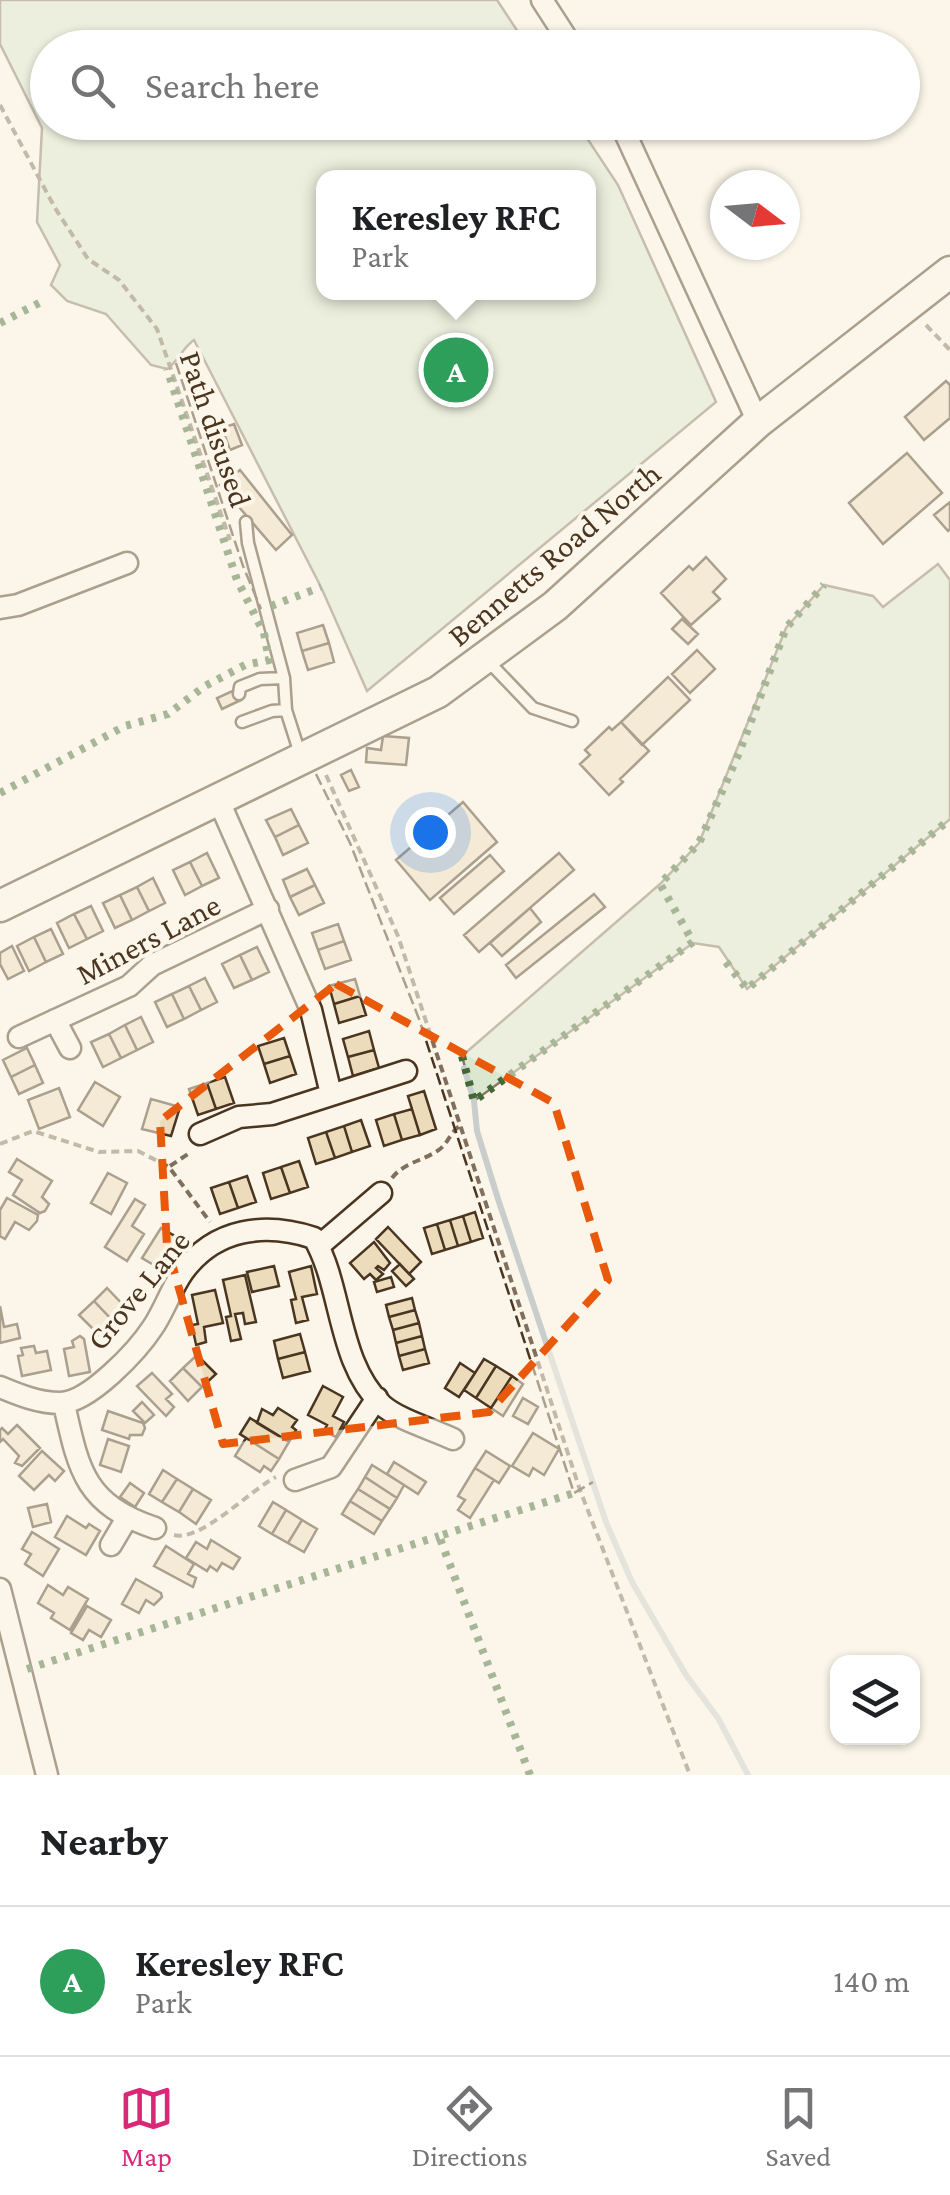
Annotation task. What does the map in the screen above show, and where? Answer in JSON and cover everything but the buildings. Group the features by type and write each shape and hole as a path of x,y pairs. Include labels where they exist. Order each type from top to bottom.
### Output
{"street":[{"path":"542,0 561,30"},
{"path":"628,140 758,422"},
{"name":"Bennetts Road North","path":"0,906 438,692 555,606 758,422 950,272"},
{"path":"0,608 18,605 127,563"},
{"name":"Miners Lane","path":"218,799 311,1010 331,1094"},
{"name":"Miners Lane","path":"19,1037 129,986 152,965 268,909"},
{"name":"Miners Lane","path":"55,1020 70,1048"},
{"path":"200,1134 239,1117 272,1114 406,1070"},
{"path":"381,1192 319,1246 348,1345 368,1388 384,1407 453,1438"},
{"name":"Grove Lane","path":"64,1404 83,1396 125,1362 154,1326 181,1274 198,1254 223,1237 258,1228 294,1231 314,1238 319,1246"},
{"path":"0,1387 22,1396 64,1404 74,1448 90,1485 113,1511 156,1528"},
{"path":"295,1480 331,1467 377,1398"},
{"path":"111,1545 127,1518"},
{"path":"0,1589 47,1775"}],"lane":[{"path":"246,522 250,555 284,678 286,710 301,758"},
{"path":"486,659 534,708 572,721"},
{"path":"239,694 240,687 260,679 284,678"},
{"path":"242,722 286,710"}],"path":[{"name":"Path disused","path":"0,105 55,208 88,258 119,280 157,328 232,547"},
{"path":"910,306 950,350"},
{"path":"301,758 308,768 320,764 386,907 428,1018 580,1490 690,1775"},
{"path":"381,1192 399,1169 439,1150 461,1125"},
{"path":"0,1144 33,1131 99,1152 138,1151 169,1167 223,1237"},
{"path":"156,1528 181,1537 199,1530 267,1481 278,1476 295,1480"}],"highlighted area":[{"path":"336,984 554,1103 608,1280 489,1412 223,1444 167,1246 160,1121"}],"green space":[{"path":"0,0 497,0 517,30 30,30 30,104 0,44"},
{"path":"41,140 588,140 618,185 716,402 367,691 321,587 194,340 167,369 151,365 106,314 67,301 51,285 60,265 37,222"},
{"path":"938,564 950,580 950,819 747,989 719,947 693,943 474,1101 462,1056 660,884 699,843 786,628 824,585 873,596 883,607"}],"waterway":[{"path":"464,1068 474,1101 477,1131 498,1199 606,1522 632,1582 686,1675 718,1718 748,1775"}],"hedge":[{"path":"0,323 41,302"},
{"path":"0,793 125,726 168,714 205,686 245,665 269,660 264,633 237,580 167,369"},
{"path":"462,1056 474,1101 693,942 660,884 699,843 739,753 786,628 824,585"},
{"path":"271,606 321,587"},
{"path":"726,962 747,989 950,819"},
{"path":"530,1775 439,1536 574,1493"},
{"path":"27,1669 439,1536"}],"fence":[{"path":"176,363 261,609"},
{"path":"316,774 350,843 419,1019 574,1493 593,1482"}],"place":[{"name":"Keresley RFC","path":"456,370"}]}
